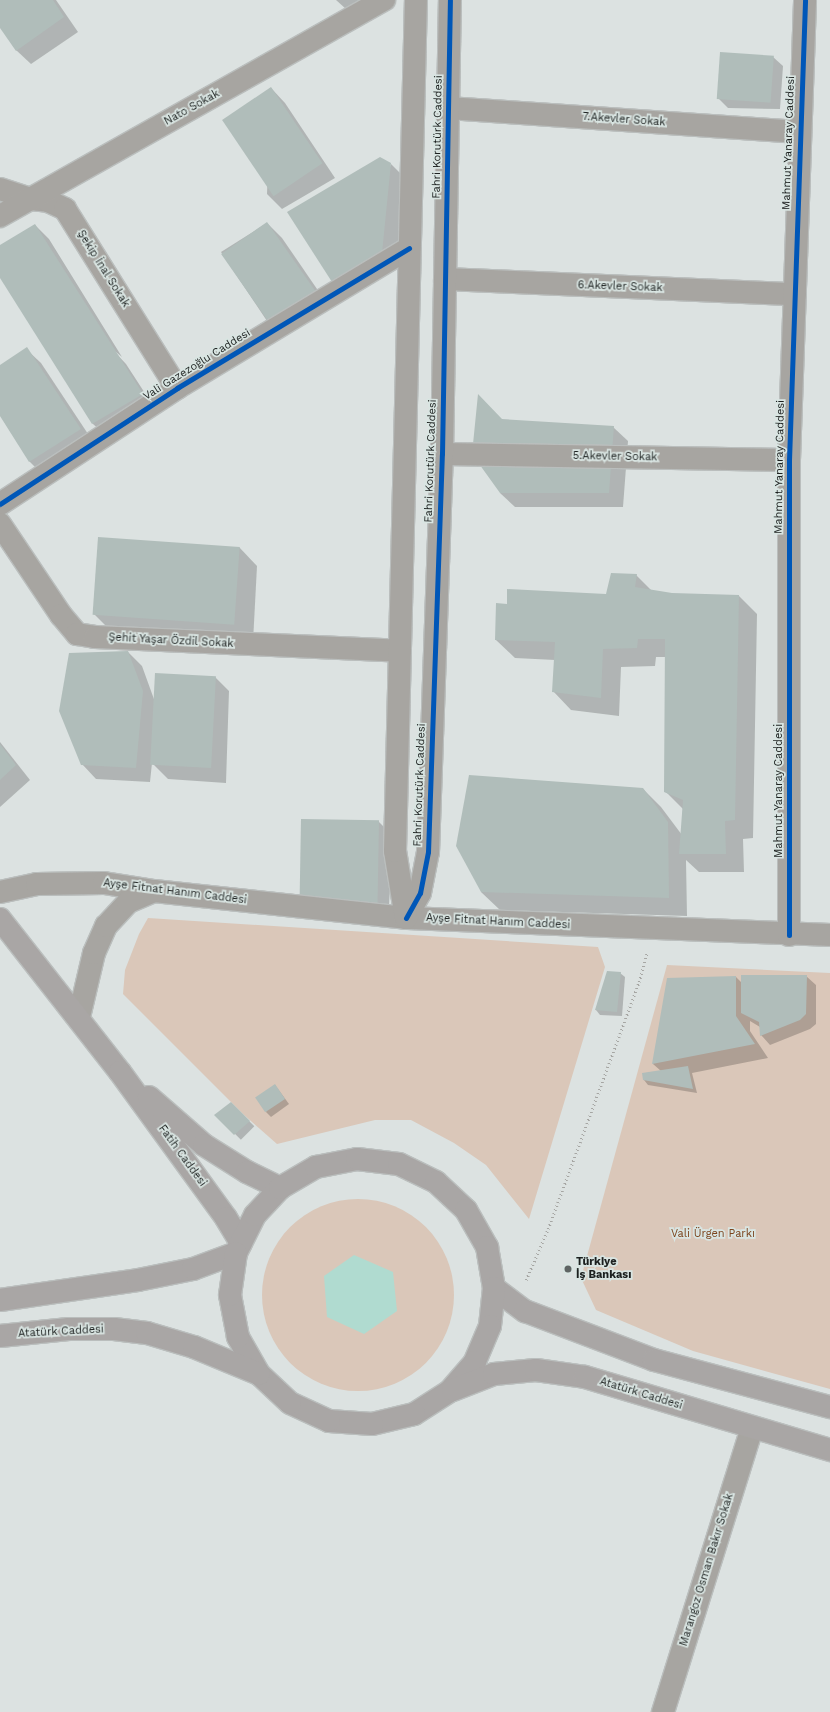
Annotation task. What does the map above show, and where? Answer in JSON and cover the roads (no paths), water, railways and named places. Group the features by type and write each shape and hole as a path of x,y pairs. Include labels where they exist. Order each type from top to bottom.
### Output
{"main road":[{"name":"Fatih Caddesi","path":"0,919 79,1017 226,1218 238,1248"},
{"name":"Fatih Caddesi","path":"120,1072 204,1145 247,1172 280,1188"},
{"name":"Atatürk Caddesi","path":"450,1391 475,1362 490,1326 494,1288 483,1240 466,1210 436,1182 399,1164 357,1159 316,1168 280,1188 255,1215 238,1248 230,1295 238,1337 259,1374 290,1403 329,1421 372,1424 414,1414 450,1391 494,1374 536,1370 585,1377 830,1450"},
{"path":"0,1300 144,1279 193,1269 238,1248"},
{"path":"494,1288 525,1311 654,1360 830,1407"},
{"name":"Atatürk Caddesi","path":"0,1336 69,1329 114,1329 147,1333 194,1347 259,1374"}],"street":[{"name":"Nato Sokak","path":"0,216 384,0"},
{"path":"406,918 395,851 416,0"},
{"name":"Fahri Korutürk Caddesi","path":"406,918 420,893 428,852 442,454 450,0"},
{"name":"Mahmut Yanaray Caddesi","path":"789,935 789,460 799,132 805,0"},
{"name":"7.Akevler Sokak","path":"448,108 799,132"},
{"name":"Şekip İnal Sokak","path":"0,189 30,199 48,201 65,209 177,388"},
{"name":"Vali Gazezoğlu Caddesi","path":"0,504 177,388 409,248"},
{"name":"6.Akevler Sokak","path":"445,279 795,294"},
{"name":"5.Akevler Sokak","path":"442,454 789,460"},
{"name":"Şehit Yaşar Özdil Sokak","path":"0,524 61,615 77,634 95,637 400,651"},
{"name":"Ayşe Fitnat Hanım Caddesi","path":"0,892 37,884 104,882 154,891 406,918 789,935 830,935"},
{"path":"79,1017 94,953 106,926 128,902 154,891"},
{"name":"Marangoz Osman Bakır Sokak","path":"663,1712 752,1428"}],"place":[{"name":"Türkiye İş Bankası","path":"568,1269"}],"park label":[{"name":"Vali Ürgen Parkı","path":"713,1234"}]}
